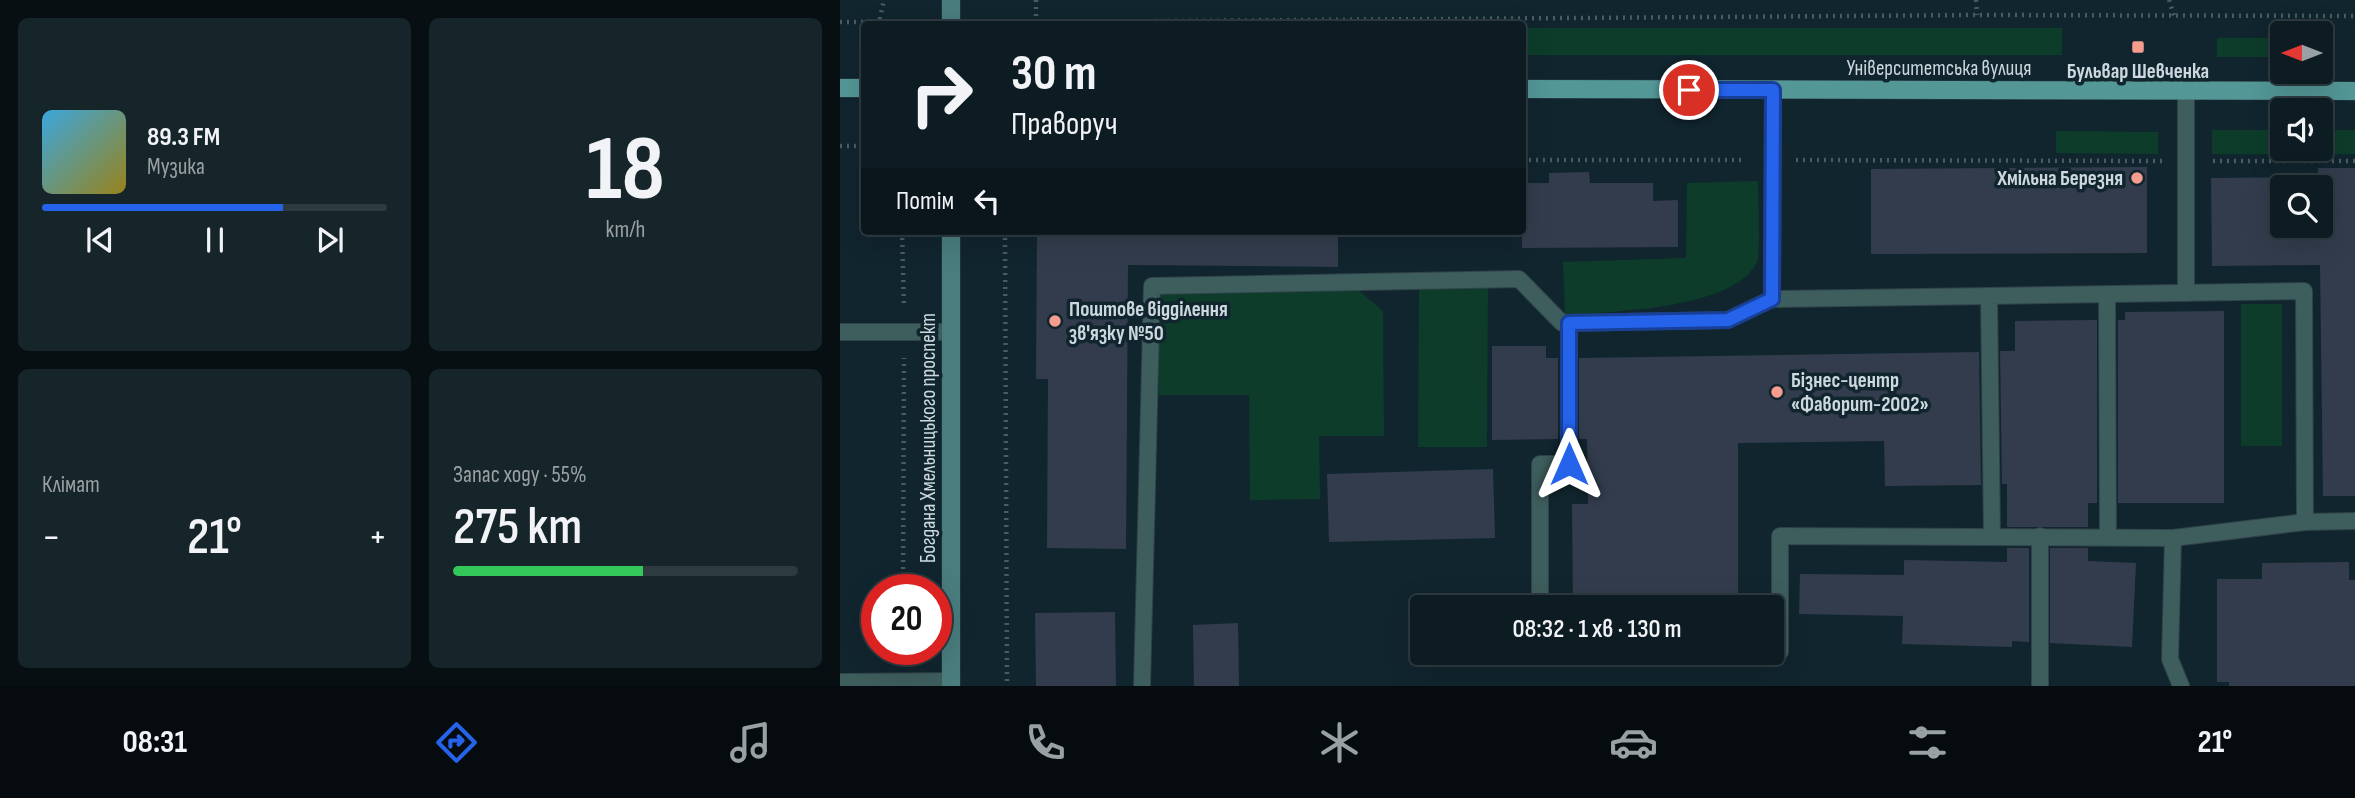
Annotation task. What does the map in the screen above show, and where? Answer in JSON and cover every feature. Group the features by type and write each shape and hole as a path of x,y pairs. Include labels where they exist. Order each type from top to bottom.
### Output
{"main road":[{"path":"951,0 951,21"},
{"path":"840,88 861,88"},
{"name":"Університетська вулиця","path":"1526,89 2355,91"},
{"name":"Богдана Хмельницького проспект","path":"951,235 951,684"}],"lane":[{"path":"1772,299 1773,90"},
{"path":"2186,91 2186,293"},
{"path":"1142,686 1152,286 1519,279 1562,323 1728,320 1772,299 2304,291 2305,522"},
{"path":"2107,294 2108,537"},
{"path":"1989,296 1992,536"},
{"path":"1540,595 1540,464 1569,464 1569,323"},
{"path":"840,332 950,332"},
{"path":"1780,595 1780,536 2174,538 2305,522 2355,522"},
{"path":"2040,537 2040,686"},
{"path":"2174,538 2170,659 2181,686"},
{"path":"840,682 951,684"}],"path":[{"path":"879,21 884,0"},
{"path":"1036,0 1036,21"},
{"path":"1976,0 1977,15"},
{"path":"2169,0 2174,16"},
{"path":"1170,21 1977,15 2355,16"},
{"path":"840,22 861,22"},
{"path":"840,146 861,146"},
{"path":"1526,160 2355,161"},
{"path":"902,235 903,574"},
{"path":"1005,235 1007,686"}],"green space":[{"path":"1526,28 2062,28 2062,55 1526,55"},
{"path":"2217,38 2270,38 2270,57 2217,57"},
{"path":"2212,130 2270,130 2270,154 2212,154"},
{"path":"2333,130 2355,130 2355,154 2333,154"},
{"path":"2056,131 2158,132 2158,154 2056,153"},
{"path":"1758,181 1758,256 1757,262 1745,278 1724,290 1699,299 1670,305 1565,315 1563,262 1686,258 1687,183"},
{"path":"1419,286 1488,287 1487,447 1418,447"},
{"path":"1358,290 1383,311 1384,436 1319,436 1320,499 1250,500 1249,395 1159,395 1159,291"},
{"path":"2241,304 2282,304 2282,446 2241,446"}],"building":[{"path":"2147,167 2147,253 1871,254 1871,169"},
{"path":"2318,168 2355,168 2355,496 2323,496 2320,265 2212,266 2211,178 2270,177 2270,238 2333,238 2333,175 2318,175"},
{"path":"1589,172 1590,183 1653,183 1653,201 1678,200 1678,247 1522,248 1522,235 1526,235 1526,183 1549,183 1549,173"},
{"path":"1037,235 1338,235 1338,267 1128,265 1126,549 1047,548 1048,379 1036,379"},
{"path":"2224,311 2224,503 2118,503 2118,320 2125,320 2125,312"},
{"path":"2097,320 2097,503 2088,503 2088,527 2007,527 2007,484 2002,484 2000,351 2015,351 2015,321"},
{"path":"1492,346 1546,346 1546,358 1558,358 1558,439 1492,440"},
{"name":"Бізнес-центр «Фаворит-2002»","path":"1979,352 1981,485 1885,486 1884,441 1738,443 1738,595 1573,595 1572,504 1588,504 1587,439 1579,439 1579,358"},
{"path":"1493,469 1495,538 1329,542 1327,474"},
{"path":"2007,548 2029,548 2029,642 2012,641 2012,647 1902,644 1903,616 1799,614 1800,574 1904,575 1904,560 2007,562"},
{"path":"2050,548 2088,548 2088,561 2136,563 2132,647 2050,643"},
{"path":"2349,562 2349,580 2355,580 2355,686 2229,686 2229,682 2217,682 2217,579 2262,579 2262,563"},
{"path":"1115,612 1116,686 1036,686 1035,613"},
{"path":"1238,623 1239,686 1194,686 1193,625"}],"place":[{"name":"Бульвар Шевченка","path":"2138,47"},
{"name":"Хмільна Березня","path":"2137,178"},
{"name":"Поштове відділення зв'язку №50","path":"1055,321"},
{"name":"Бізнес-центр «Фаворит-2002»","path":"1777,392"}],"route":[{"path":"1569,464 1569,323 1728,320 1772,299 1773,90 1689,90"}]}
